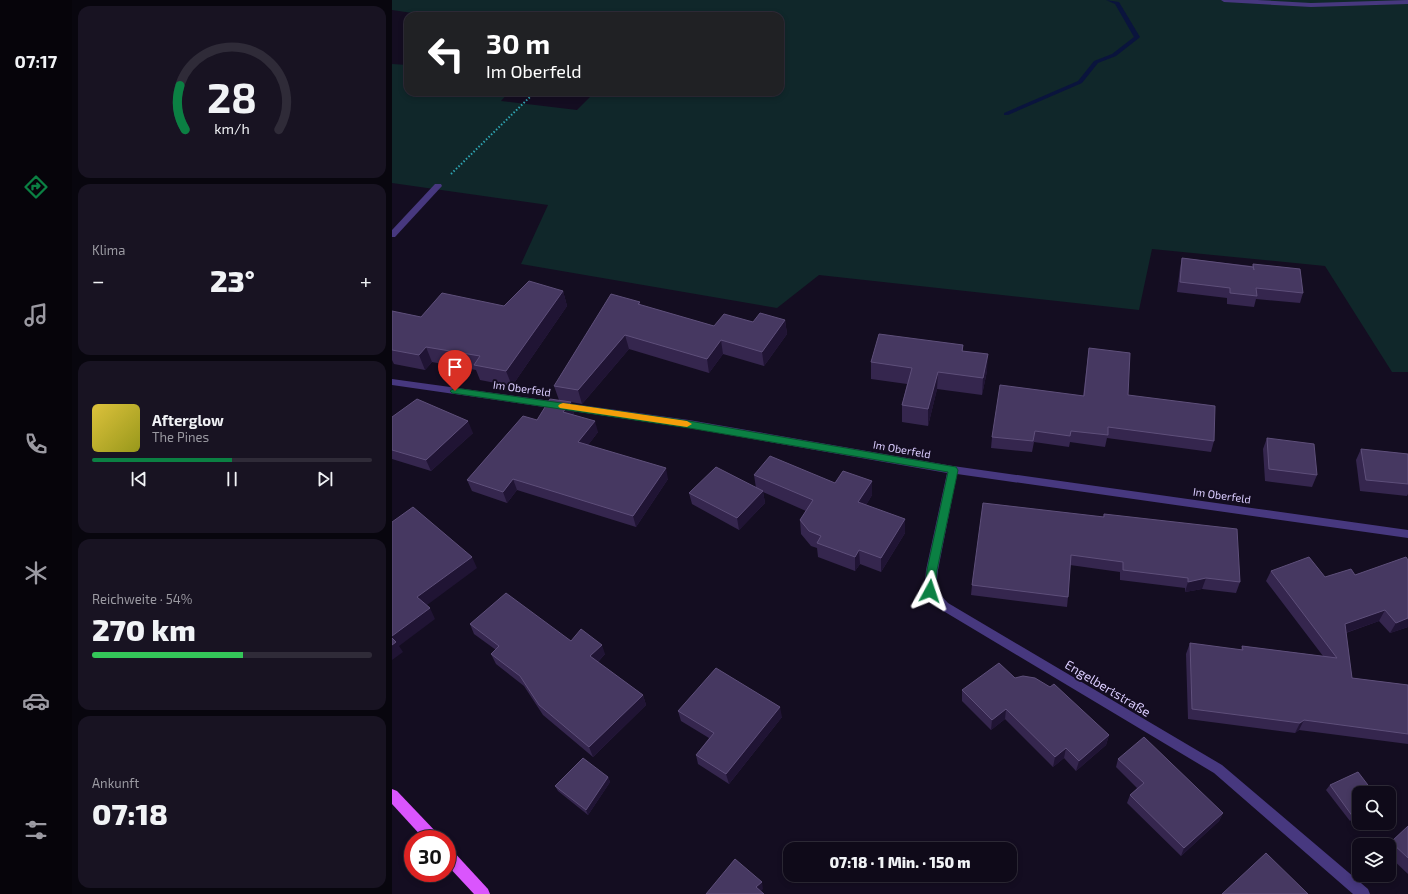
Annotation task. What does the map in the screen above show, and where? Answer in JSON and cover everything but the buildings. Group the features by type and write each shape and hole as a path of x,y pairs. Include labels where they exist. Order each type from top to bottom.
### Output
{"main road":[{"path":"392,794 425,830"},
{"path":"456,865 483,894"}],"street":[{"path":"1224,0 1311,5 1408,2"},
{"path":"392,235 438,186"},
{"name":"Im Oberfeld","path":"392,382 689,424 953,470 1408,534"},
{"name":"Engelbertstraße","path":"953,470 932,570 930,591 944,606 1218,769 1363,894"}],"path":[{"path":"438,186 531,96"}],"green space":[{"path":"392,0 1408,0 1408,372 1392,372 1325,266 1152,249 1139,310 819,275 777,308 521,264 548,205 392,183 392,64 404,65 404,96 505,96 501,101 577,110 591,96 784,96 784,12 406,12 392,10"}],"waterway":[{"path":"1006,114 1080,82 1096,62 1114,55 1137,37 1117,3 1109,0"}],"slow traffic":[{"path":"563,406 687,424"}],"route":[{"path":"455,391 689,424 953,470 932,570 930,591"}]}
